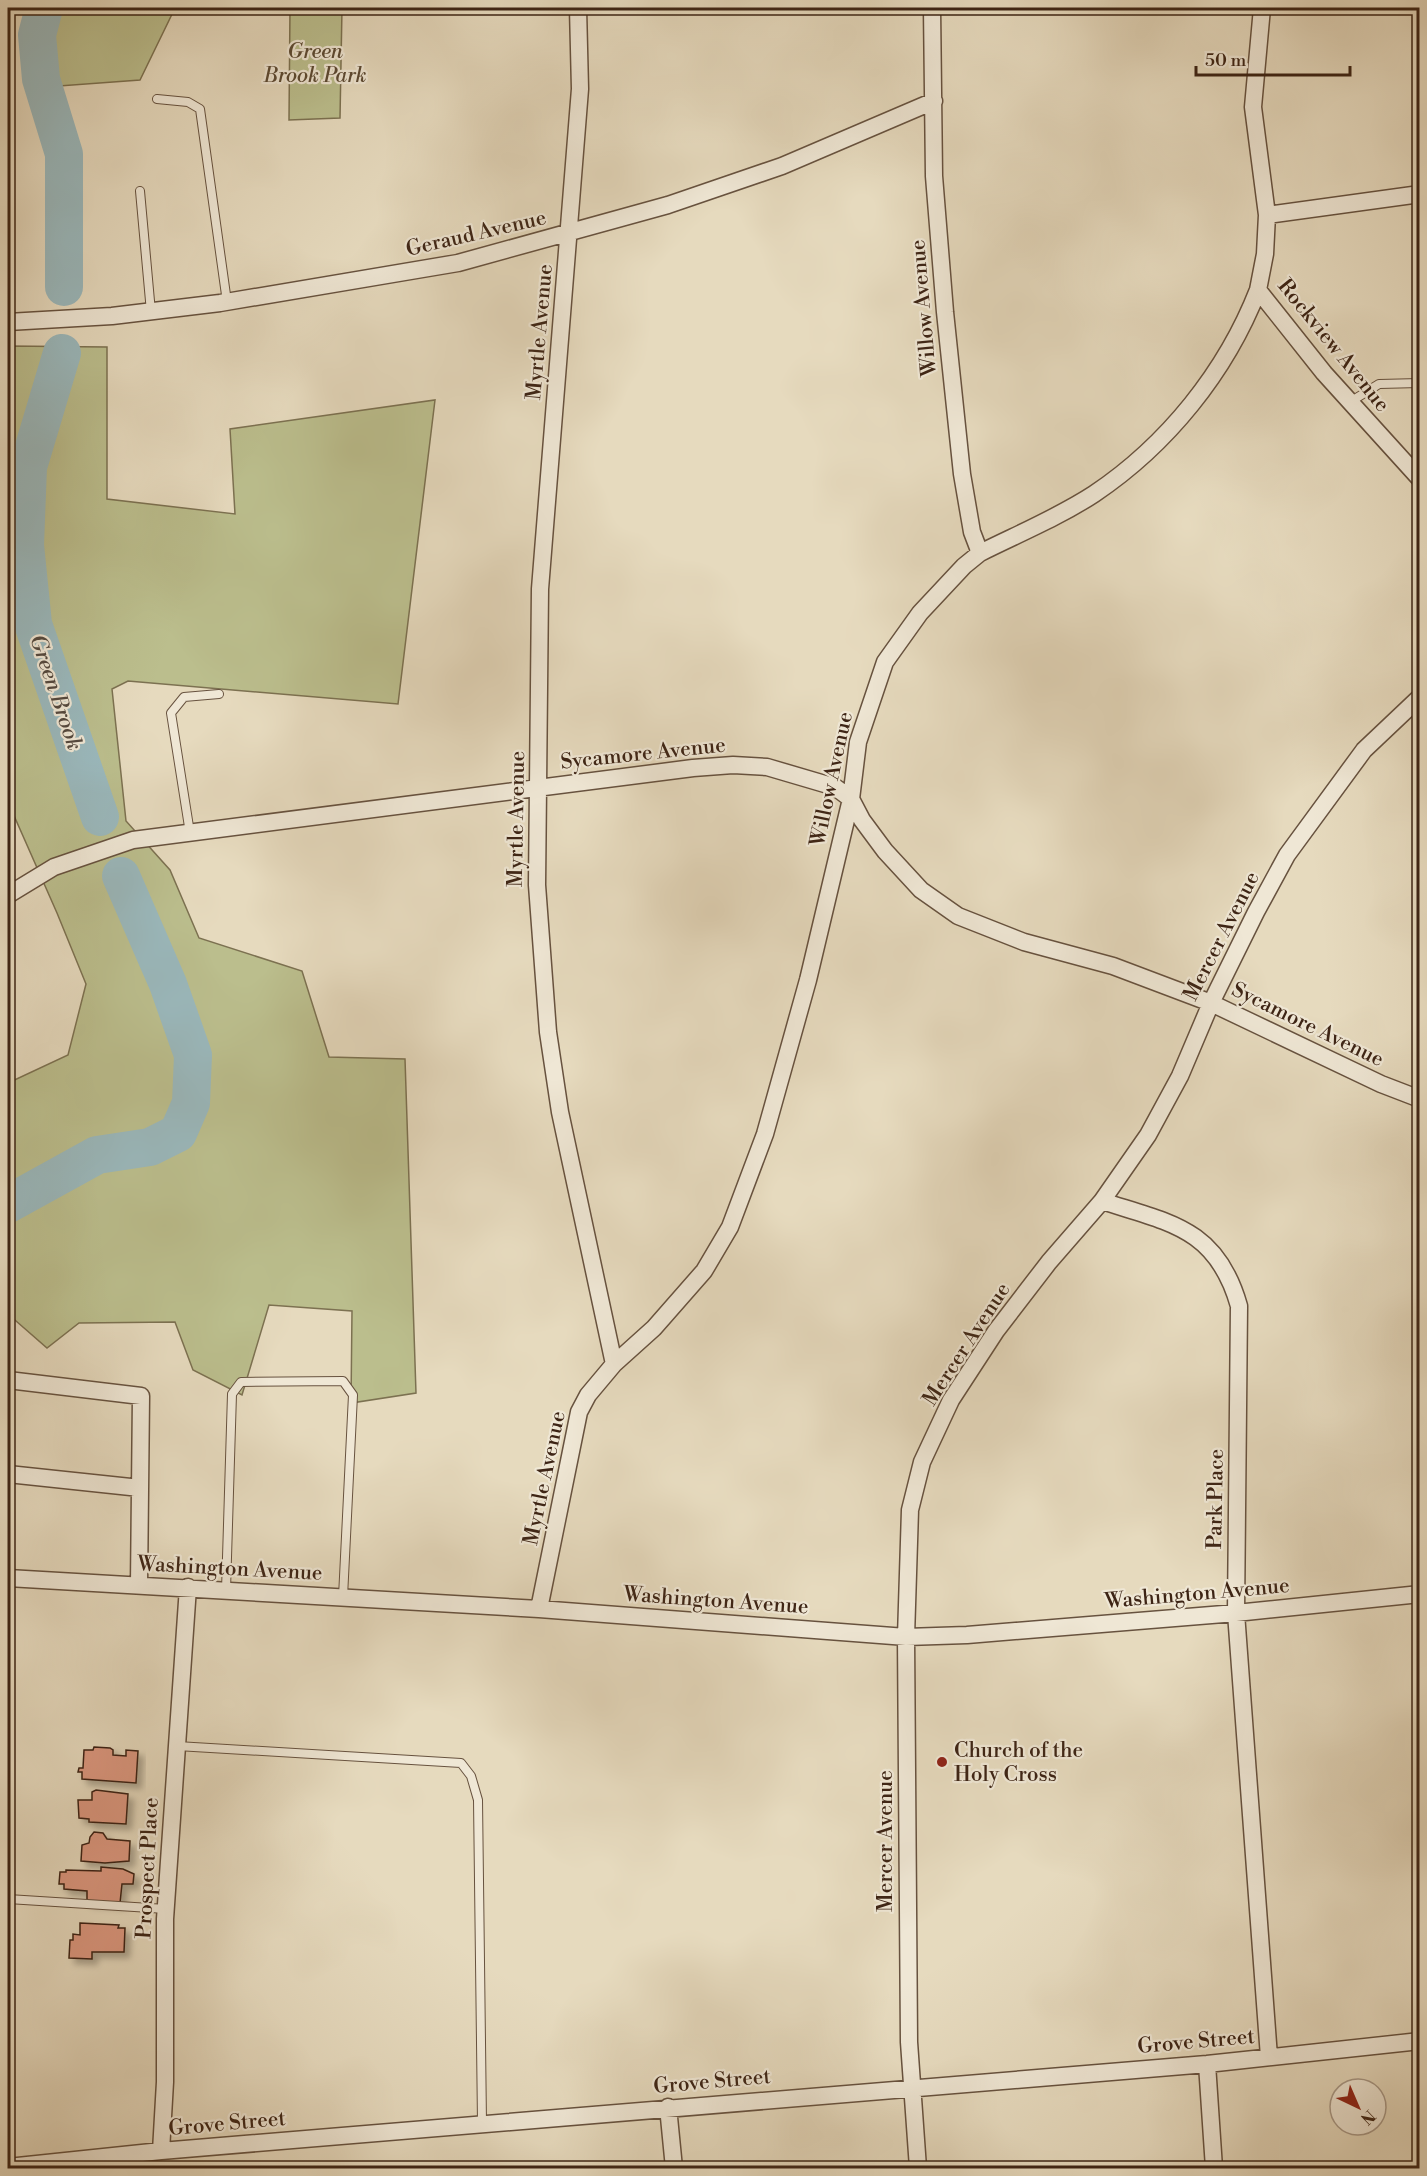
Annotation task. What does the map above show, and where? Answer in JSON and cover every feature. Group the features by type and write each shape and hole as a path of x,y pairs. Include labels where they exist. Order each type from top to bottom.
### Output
{"street":[{"name":"Myrtle Avenue","path":"539,1609 579,1412 588,1395 614,1364 560,1112 548,1032 537,885 540,788 540,589 580,89 578,8"},
{"name":"Willow Avenue","path":"614,1364 654,1328 704,1271 730,1227 765,1134 808,980 851,799 858,742 885,662 920,613 964,566 980,553 972,532 963,474 945,312 934,176 932,8"},
{"name":"Rockview Avenue","path":"1262,8 1253,107 1267,215 1265,254 1258,290 1350,402 1419,479"},
{"name":"Geraud Avenue","path":"8,322 27,323 152,312 227,302 458,263 668,206 782,166 934,101"},
{"path":"1267,215 1419,194"},
{"path":"980,553 1092,496 1132,467 1175,425 1243,329 1258,290"},
{"name":"Mercer Avenue","path":"918,2169 909,2042 906,1637 910,1510 922,1462 951,1400 996,1331 1049,1262 1102,1201 1148,1135 1180,1076 1211,1003 1287,855 1364,750 1419,697"},
{"name":"Sycamore Avenue","path":"8,895 33,878 90,853 133,840 733,765 767,767 835,787 851,799 862,820 885,851 921,890 958,916 1024,942 1113,966 1211,1003 1381,1084 1419,1099"},
{"name":"Park Place","path":"1102,1201 1183,1228 1210,1248 1222,1263 1234,1287 1239,1306 1236,1613 1269,2057"},
{"path":"8,1380 141,1396 140,1585"},
{"path":"8,1474 140,1488"},
{"name":"Washington Avenue","path":"8,1578 539,1609 906,1637 967,1635 1236,1613 1419,1594"},
{"name":"Prospect Place","path":"161,2151 165,2082 166,1909 188,1587"},
{"name":"Grove Street","path":"8,2167 38,2167 161,2151 482,2123 1207,2064 1419,2041"},
{"path":"1207,2064 1214,2169"},
{"path":"668,2108 674,2169"}],"lane":[{"path":"157,99 188,102 200,109 227,302"},
{"path":"140,191 152,312"},
{"path":"1350,402 1379,384 1419,383"},
{"path":"190,833 171,713 184,697 219,694"},
{"path":"226,1590 232,1394 241,1382 343,1381 353,1395 343,1597"},
{"path":"177,1746 461,1763 471,1776 478,1800 482,2123"},
{"path":"8,1899 166,1909"}],"green space":[{"path":"28,8 175,8 140,80 32,88"},
{"name":"Green Brook Park","path":"290,8 342,8 340,118 289,120"},
{"path":"8,346 107,347 107,499 235,514 230,429 435,400 398,704 128,681 112,689 126,821 170,870 199,938 302,971 329,1057 405,1059 416,1393 351,1403 352,1311 269,1305 242,1395 193,1370 175,1322 79,1323 47,1348 8,1314 8,1083 68,1055 86,984 8,802"}],"building":[{"path":"94,1747 110,1748 113,1750 113,1755 126,1756 126,1750 138,1751 136,1783 82,1779 82,1772 78,1772 79,1768 83,1768 84,1750 93,1750"},
{"path":"96,1790 128,1794 126,1824 89,1822 89,1819 79,1818 78,1800 92,1800 92,1792"},
{"path":"94,1832 103,1833 107,1839 130,1841 129,1861 105,1863 81,1861 82,1845 89,1843"},
{"path":"101,1867 123,1869 134,1874 133,1884 122,1884 120,1903 87,1901 87,1891 64,1889 64,1884 59,1884 60,1872 66,1872 66,1870 101,1871"},
{"path":"80,1923 119,1925 118,1928 125,1928 124,1952 92,1952 92,1959 69,1958 70,1940 73,1940 73,1934 80,1935"}],"waterway":[{"name":"Green Brook","path":"44,8 37,35 41,79 64,154 64,287"},
{"name":"Green Brook","path":"62,353 28,467 25,545 33,624 100,817"},
{"name":"Green Brook","path":"8,1204 97,1155 150,1147 178,1133 191,1103 193,1055 168,984 121,876"}],"place":[{"name":"Church of the Holy Cross","path":"942,1762"}]}
